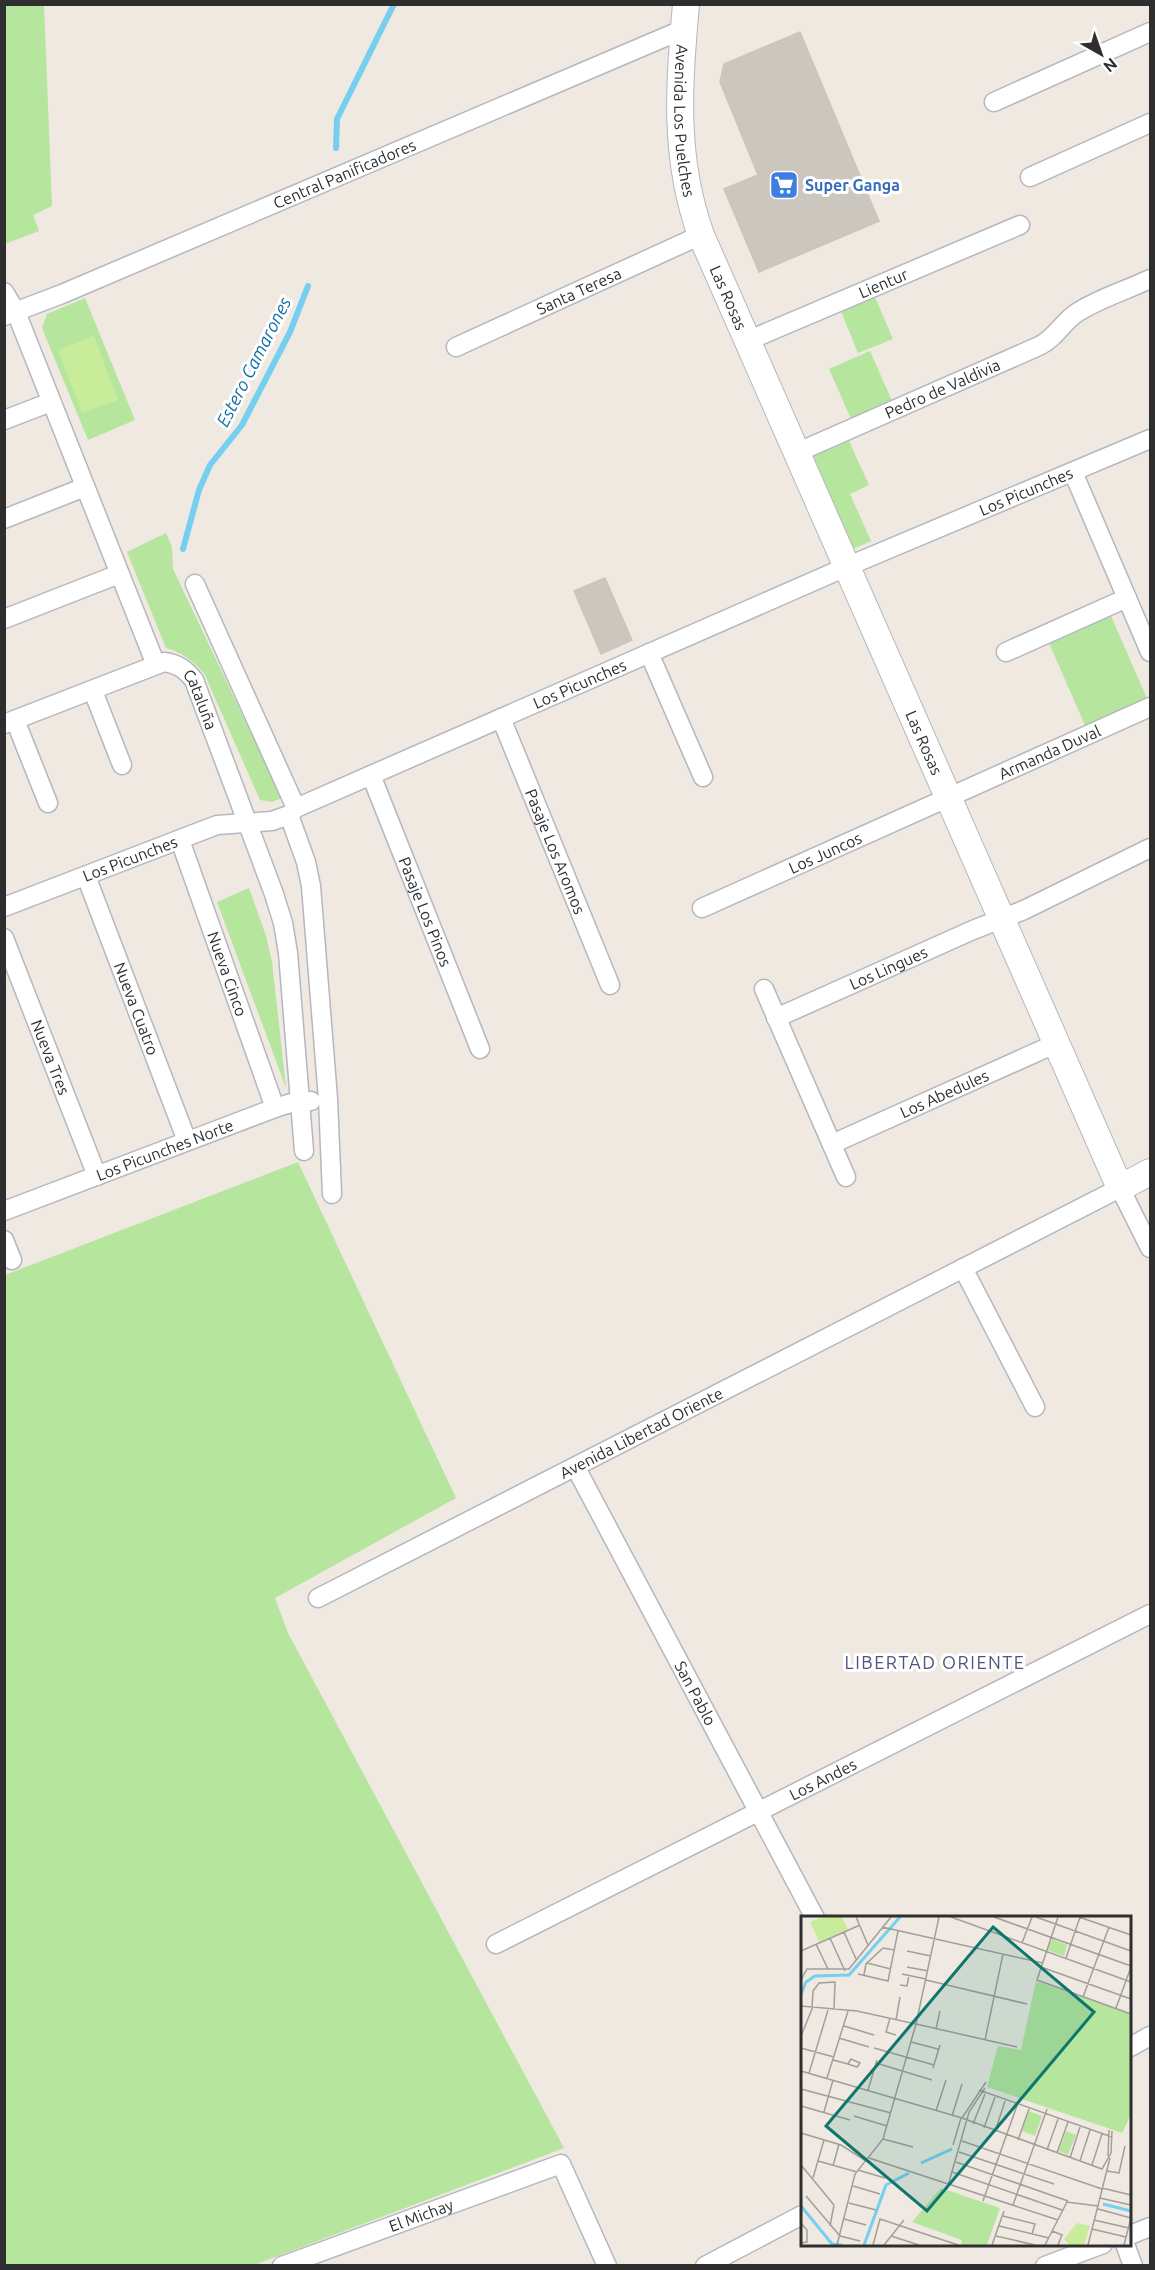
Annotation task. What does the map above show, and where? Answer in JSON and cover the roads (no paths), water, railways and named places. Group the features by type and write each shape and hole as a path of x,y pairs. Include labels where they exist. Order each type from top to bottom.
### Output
{"main road":[{"name":"Avenida Los Puelches","path":"685,17 679,102 680,138 687,189 701,235"},
{"name":"Las Rosas","path":"701,235 1120,1188"},
{"name":"Avenida Libertad Oriente","path":"1120,1188 1150,1172"}],"street":[{"name":"Central Panificadores","path":"10,314 62,294 685,17"},
{"path":"994,102 1150,32"},
{"path":"1030,177 1150,123"},
{"name":"Lientur","path":"747,341 1020,225"},
{"name":"Santa Teresa","path":"456,347 701,235"},
{"name":"Pedro de Valdivia","path":"796,453 1040,346 1052,339 1070,318 1081,310 1150,279"},
{"name":"Cataluña","path":"4,292 10,314 51,402 156,665 164,662 174,664 185,669 194,680 249,823 284,923 304,1152"},
{"path":"4,420 51,402"},
{"name":"Los Picunches","path":"4,907 217,825 272,821 371,775 846,567 1150,439"},
{"path":"1073,472 1150,652"},
{"path":"4,519 85,487"},
{"path":"4,619 119,574"},
{"path":"195,584 292,811 306,862 311,886 328,1099 332,1194"},
{"path":"1006,652 1127,598"},
{"path":"649,653 703,777"},
{"path":"48,803 10,722 156,665"},
{"path":"93,690 122,765"},
{"name":"Armanda Duval","path":"948,798 1150,708"},
{"name":"Pasaje Los Aromos","path":"501,718 610,985"},
{"name":"Pasaje Los Pinos","path":"371,775 480,1049"},
{"name":"Los Juncos","path":"702,908 948,798"},
{"name":"Nueva Cinco","path":"180,840 275,1108"},
{"name":"Los Lingues","path":"776,1018 1024,910 1150,848"},
{"name":"Nueva Cuatro","path":"86,876 187,1142"},
{"name":"Nueva Tres","path":"4,938 97,1176"},
{"path":"764,989 846,1177"},
{"name":"Los Abedules","path":"832,1144 1057,1043"},
{"name":"Los Picunches Norte","path":"4,1211 275,1108 301,1101 328,1099"},
{"name":"Las Rosas","path":"1120,1188 1150,1248"},
{"name":"Avenida Libertad Oriente","path":"318,1598 1120,1188"},
{"path":"4,1240 12,1260"},
{"path":"963,1268 1035,1407"},
{"name":"San Pablo","path":"576,1468 813,1916"},
{"name":"Los Andes","path":"496,1944 1150,1614"},
{"path":"1131,2046 1150,2036"},
{"name":"El Michay","path":"282,2265 561,2164 607,2265"},
{"path":"705,2265 801,2216"},
{"path":"1131,2235 1150,2227"},
{"path":"1045,2265 1097,2246"},
{"path":"1126,2246 1133,2265"}],"waterway":[{"name":"Estero Camarones","path":"336,148 337,119 394,4"},
{"name":"Estero Camarones","path":"183,549 199,490 210,465 242,425 290,332 308,286"}],"place":[{"name":"Super Ganga","path":"784,185"}],"district":[{"name":"LIBERTAD ORIENTE","path":"935,1663"}]}
